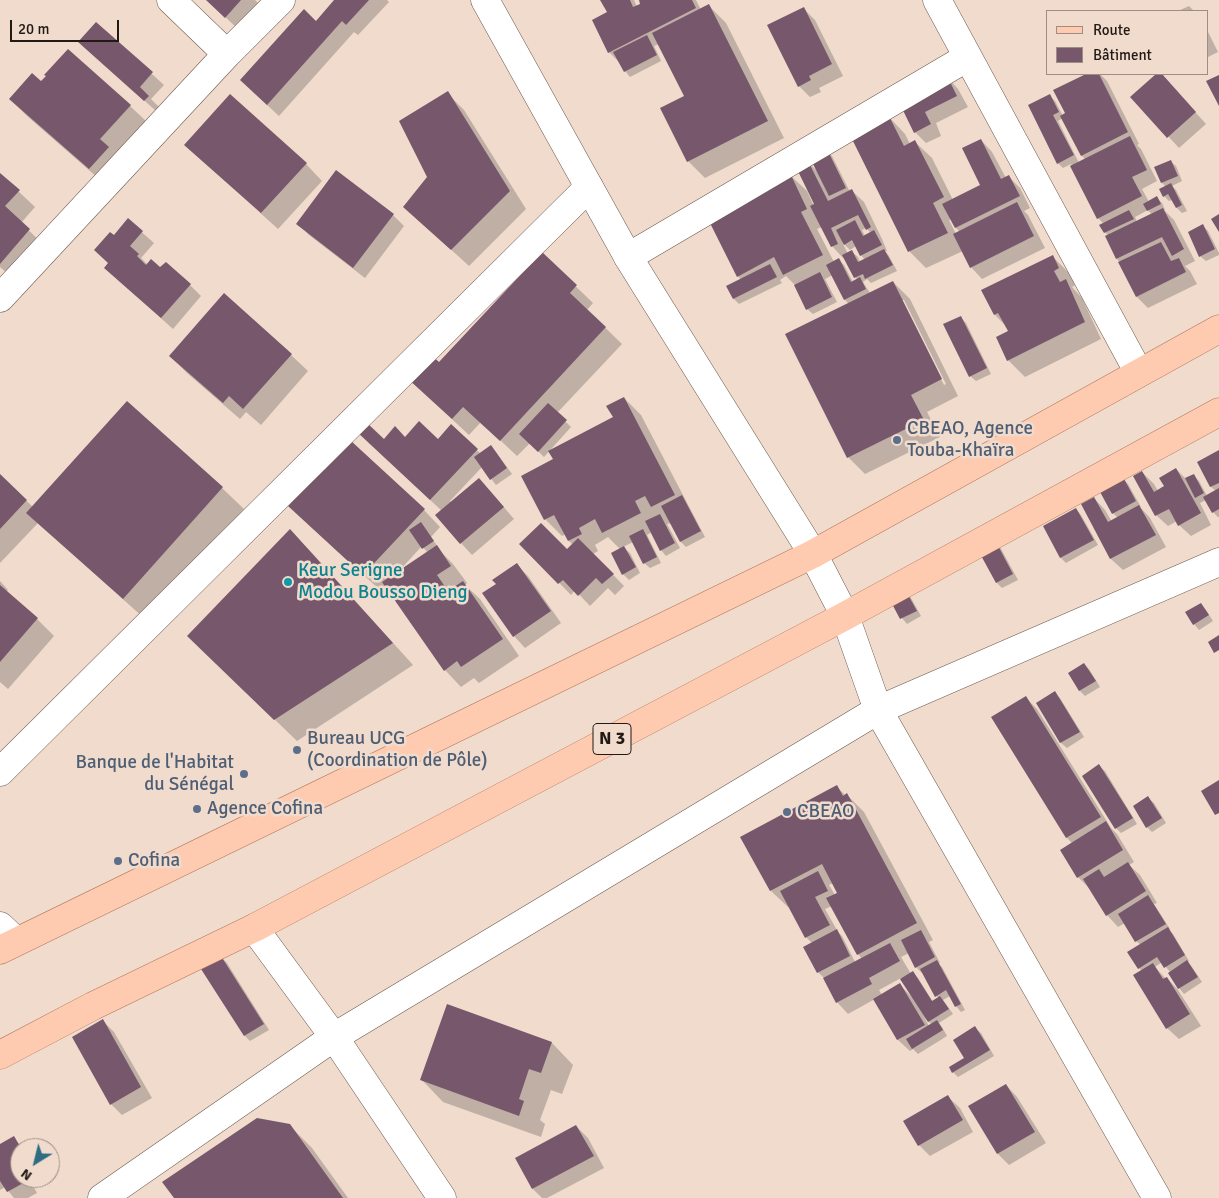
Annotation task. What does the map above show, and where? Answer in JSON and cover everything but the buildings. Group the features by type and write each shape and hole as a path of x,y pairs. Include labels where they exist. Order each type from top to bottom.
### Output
{"main road":[{"path":"5,939 812,554 1219,329"},
{"name":"N 3","path":"0,1056 92,1006 254,928 845,616 1219,412"}],"street":[{"path":"171,0 227,54"},
{"path":"0,298 227,54 281,0"},
{"path":"485,0 628,257 812,554 845,616 878,710 1157,1198"},
{"path":"937,0 1138,373"},
{"path":"628,257 968,57"},
{"path":"0,772 589,187"},
{"path":"102,1198 334,1037 878,710 1219,562"},
{"path":"254,928 334,1037 442,1198"}],"place":[{"name":"CBEAO, Agence Touba-Khaïra","path":"897,440"},
{"name":"Keur Serigne Modou Bousso Dieng","path":"288,582"},
{"name":"Bureau UCG (Coordination de Pôle)","path":"297,750"},
{"name":"Banque de l'Habitat du Sénégal","path":"244,774"},
{"name":"Agence Cofina","path":"197,809"},
{"name":"CBEAO","path":"787,812"},
{"name":"Cofina","path":"118,861"}]}
